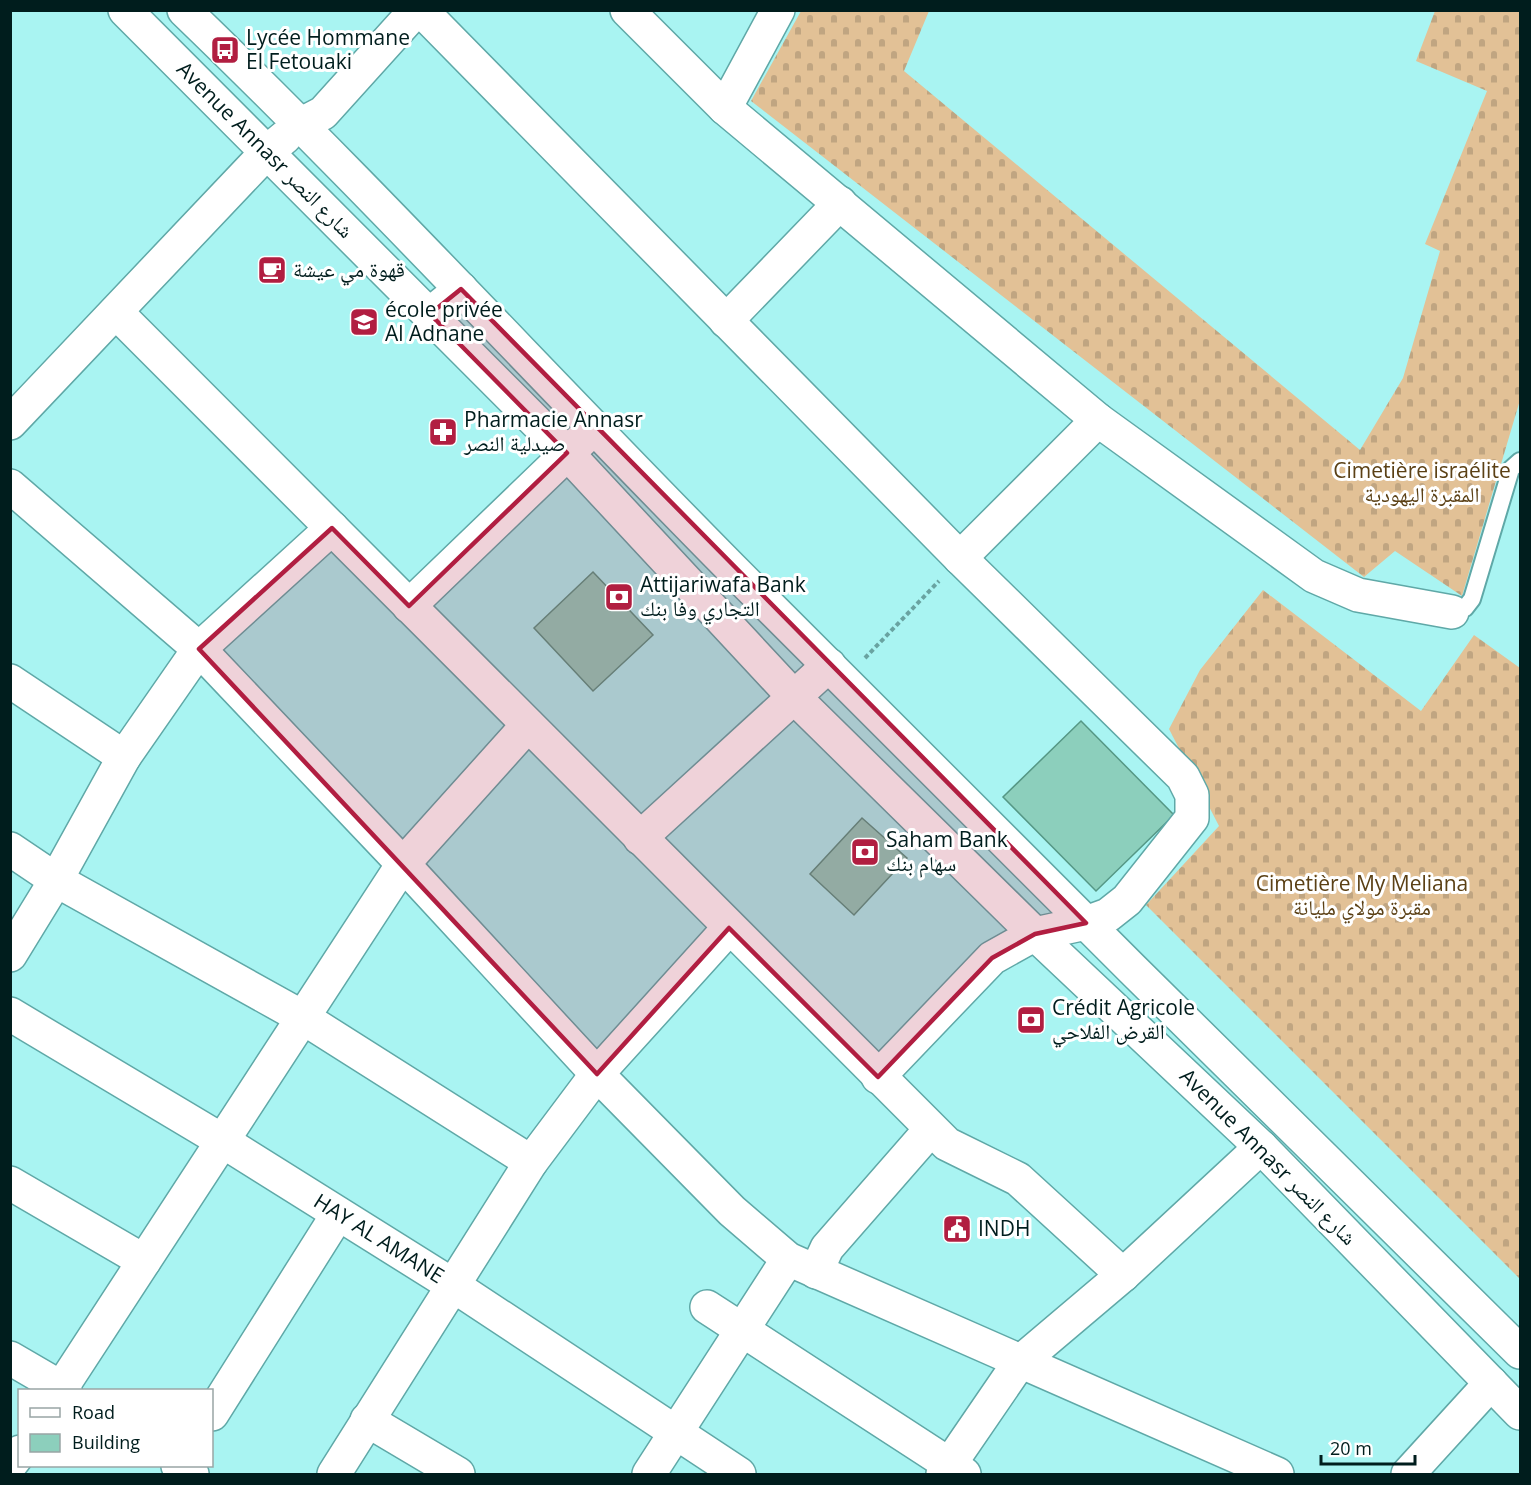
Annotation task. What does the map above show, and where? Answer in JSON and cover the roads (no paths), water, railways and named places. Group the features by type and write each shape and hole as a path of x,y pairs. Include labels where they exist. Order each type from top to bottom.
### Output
{"street":[{"name":"Avenue Annasr شارع النصر","path":"125,10 567,453 794,697 1035,934 1261,1147 1521,1413"},
{"name":"Avenue Annasr شارع النصر","path":"184,10 353,176 594,428 1086,923 1521,1352"},
{"path":"10,423 267,152 300,125 323,113 418,10 960,558 1182,777 1192,795 1192,818 1127,900 1108,915 1086,923 1035,934 992,958 878,1077"},
{"path":"627,10 725,108 1098,420 1314,576 1358,595 1452,612"},
{"path":"725,108 778,10"},
{"path":"726,321 840,203"},
{"path":"430,314 461,289"},
{"path":"116,312 946,1144 1018,1179 1123,1275"},
{"path":"960,558 1098,420"},
{"path":"409,606 594,428"},
{"path":"10,486 199,650 404,864 597,1074 732,1211 802,1265 1019,1363 1238,1467 1277,1474"},
{"path":"10,954 56,880 124,757 199,650 332,528"},
{"path":"640,838 794,697 837,673"},
{"path":"10,681 124,757"},
{"path":"63,1389 221,1140 404,864 528,725"},
{"path":"10,849 56,880 302,1017 531,1162"},
{"path":"334,1474 531,1162 597,1074 729,928"},
{"name":"HAY AL AMANE","path":"10,1014 221,1140 454,1286 675,1434 739,1474"},
{"path":"649,1474 743,1331 802,1265 827,1248 931,1129"},
{"path":"707,1308 952,1471 1019,1363 1123,1275 1261,1147"},
{"path":"10,1183 144,1261"},
{"path":"213,1412 338,1214"},
{"path":"10,1358 60,1389"},
{"path":"1408,1474 1491,1383"},
{"path":"368,1420 458,1474"}],"lane":[{"path":"1452,612 1465,608 1472,599 1511,469 1521,461"}],"place":[{"name":"Lycée Hommane El Fetouaki","path":"225,50"},
{"name":"قهوة مي عيشة","path":"272,270"},
{"name":"école privée Al Adnane","path":"364,322"},
{"name":"Pharmacie Annasr صيدلية النصر","path":"443,432"},
{"name":"Attijariwafa Bank التجاري وفا بنك","path":"619,597"},
{"name":"Saham Bank سهام بنك","path":"865,852"},
{"name":"Crédit Agricole القرض الفلاحي","path":"1031,1020"},
{"name":"INDH","path":"957,1229"}],"park label":[{"name":"Cimetière israélite المقبرة اليهودية","path":"1422,483"},
{"name":"Cimetière My Meliana مقبرة مولاي مليانة","path":"1362,896"}]}
